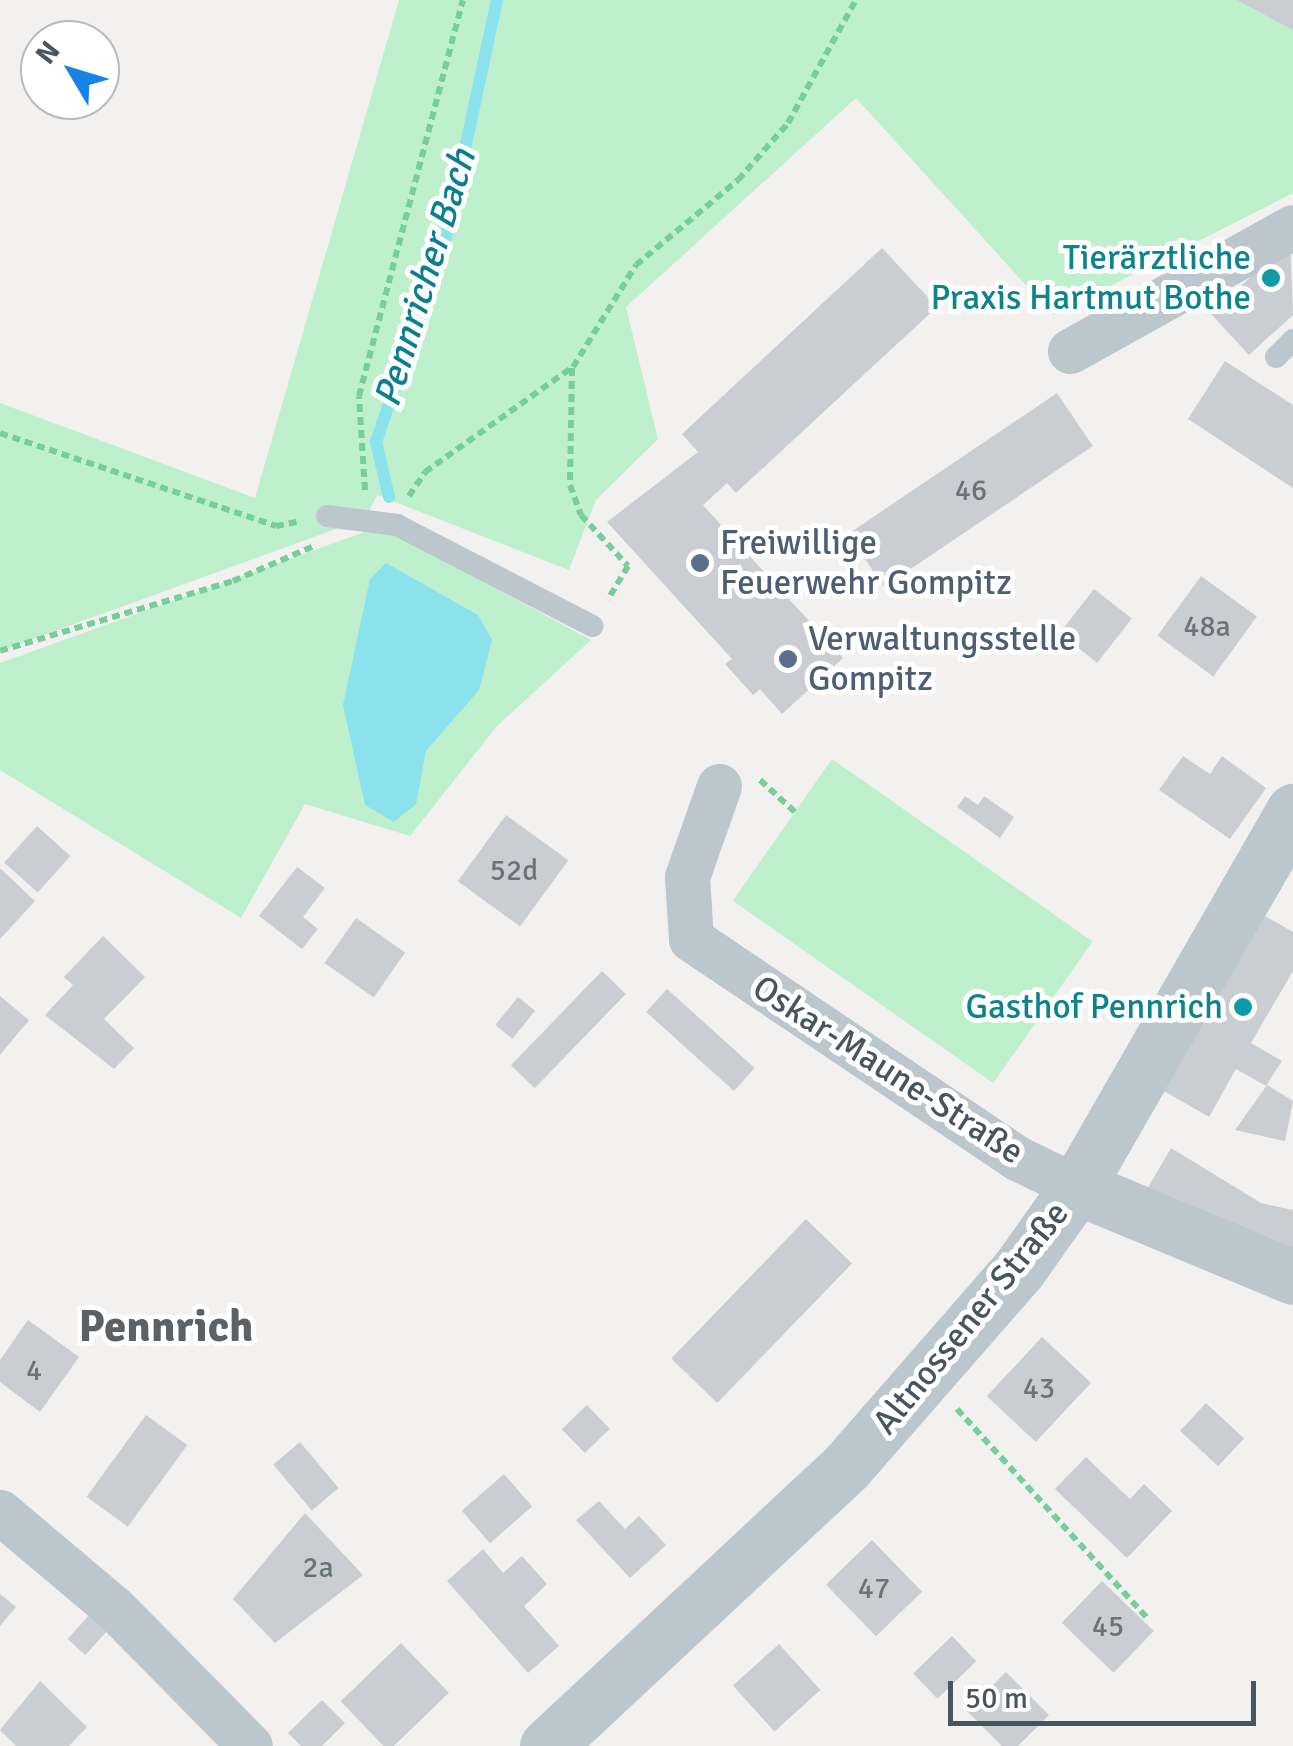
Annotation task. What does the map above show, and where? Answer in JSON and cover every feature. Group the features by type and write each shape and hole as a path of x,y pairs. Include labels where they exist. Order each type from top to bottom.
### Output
{"street":[{"path":"1070,350 1293,227"},
{"name":"Oskar-Maune-Straße","path":"719,786 688,877 690,939 1017,1158 1293,1277"},
{"name":"Altnossener Straße","path":"547,1746 928,1378 1077,1187 1293,811"},
{"path":"0,1512 250,1746"}],"lane":[{"path":"1276,357 1293,340"},
{"path":"327,516 397,525 593,626"}],"path":[{"path":"0,651 233,581 362,521 359,396 463,0"},
{"path":"397,525 425,472 572,367 636,265 738,180 788,123 856,0"},
{"path":"572,367 564,463 582,515 628,566 593,626"},
{"path":"0,433 276,526 327,516"},
{"path":"772,790 795,812"},
{"path":"928,1378 1148,1619"}],"green space":[{"path":"399,0 1293,0 1293,193 1053,315 856,98 626,307 658,439 596,500 569,570 377,495 366,518 0,651 0,403 255,498"},
{"path":"381,526 591,640 497,726 410,836 305,804 241,918 0,770 0,663"},
{"path":"832,759 1092,941 993,1083 733,901"}],"water":[{"path":"386,563 478,615 492,640 479,690 426,751 416,804 394,822 365,805 343,705 370,579"}],"building":[{"path":"1237,0 1293,0 1293,30"},
{"name":"Tierärztliche Praxis Hartmut Bothe","path":"1290,240 1293,315 1249,355 1211,314"},
{"path":"882,248 937,307 736,493 727,483 703,505 843,658 782,714 760,689 753,695 725,664 732,659 607,522 698,452 682,434"},
{"path":"1225,361 1293,405 1293,488 1188,419"},
{"path":"1057,393 1093,446 884,587 848,534"},
{"path":"1201,576 1257,617 1213,676 1158,636"},
{"path":"1094,589 1132,619 1097,663 1060,633"},
{"path":"1183,756 1210,774 1222,756 1266,788 1230,839 1159,790"},
{"path":"965,796 978,805 984,796 1014,817 1000,838 957,807"},
{"path":"506,815 568,860 520,927 458,881"},
{"path":"37,826 70,856 38,893 4,862"},
{"path":"297,867 325,888 303,917 318,929 302,949 259,916"},
{"path":"0,868 35,901 0,939"},
{"name":"Gasthof Pennrich","path":"1265,916 1293,932 1293,971 1251,1043 1282,1061 1266,1086 1236,1069 1209,1117 1164,1091"},
{"path":"356,918 405,952 374,997 324,963"},
{"path":"103,936 145,977 104,1019 134,1048 114,1069 45,1015 73,985 64,977"},
{"path":"602,971 626,994 535,1088 511,1065"},
{"path":"667,989 755,1068 734,1091 646,1012"},
{"path":"0,996 29,1020 0,1055"},
{"path":"518,997 535,1011 512,1039 495,1025"},
{"path":"1267,1085 1293,1101 1285,1141 1235,1130"},
{"path":"1171,1148 1261,1203 1293,1210 1293,1258 1145,1193"},
{"path":"806,1219 852,1263 717,1403 671,1359"},
{"path":"28,1320 79,1357 40,1412 0,1382 0,1360"},
{"path":"1042,1337 1091,1383 1036,1442 987,1396"},
{"path":"1206,1403 1244,1438 1218,1466 1180,1431"},
{"path":"587,1405 610,1429 585,1453 562,1429"},
{"path":"146,1415 187,1445 128,1527 87,1497"},
{"path":"300,1442 339,1488 312,1510 273,1464"},
{"path":"1086,1457 1130,1499 1144,1484 1172,1511 1127,1558 1055,1489"},
{"path":"504,1474 532,1506 490,1543 462,1511"},
{"path":"599,1501 625,1529 639,1516 666,1545 630,1578 576,1520"},
{"path":"305,1513 363,1575 275,1643 233,1599"},
{"path":"872,1540 922,1592 876,1636 826,1584"},
{"path":"483,1549 503,1573 522,1556 547,1584 524,1606 559,1646 528,1673 447,1581"},
{"path":"1102,1581 1154,1631 1114,1673 1062,1623"},
{"path":"0,1594 16,1607 0,1626"},
{"path":"91,1613 109,1629 85,1655 68,1639"},
{"path":"952,1636 976,1661 937,1699 913,1674"},
{"path":"401,1643 449,1693 394,1746 384,1746 341,1701"},
{"path":"779,1644 820,1690 774,1732 733,1685"},
{"path":"1006,1672 1049,1715 1018,1746 1002,1746 967,1711"},
{"path":"40,1681 87,1727 69,1746 16,1746 0,1730"},
{"path":"322,1700 345,1723 322,1746 301,1746 288,1733"}],"waterway":[{"name":"Pennricher Bach","path":"389,497 376,442 447,233 497,0"}],"place":[{"name":"Tierärztliche Praxis Hartmut Bothe","path":"1271,278"},
{"name":"Freiwillige Feuerwehr Gompitz","path":"700,563"},
{"name":"Verwaltungsstelle Gompitz","path":"788,659"},
{"name":"Gasthof Pennrich","path":"1243,1007"}],"district":[{"name":"Pennrich","path":"166,1327"}]}
